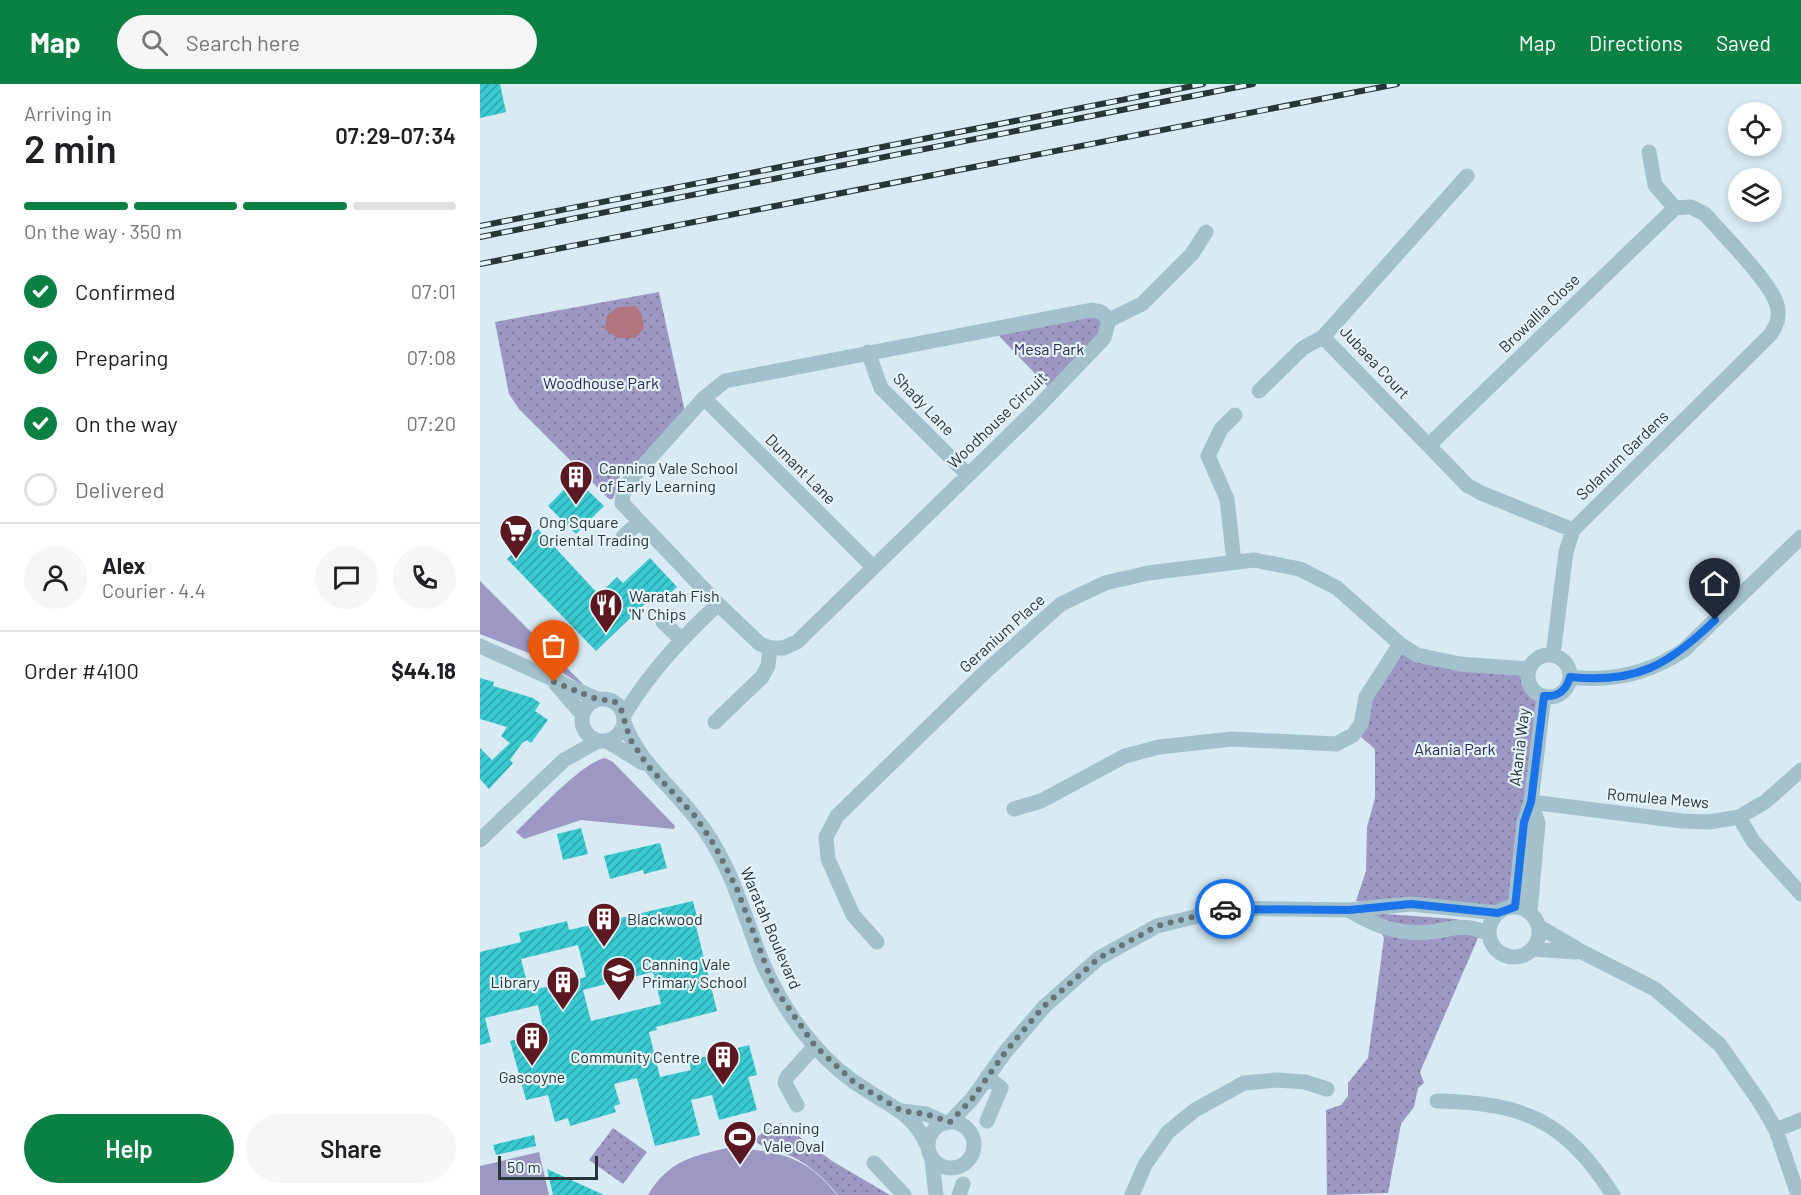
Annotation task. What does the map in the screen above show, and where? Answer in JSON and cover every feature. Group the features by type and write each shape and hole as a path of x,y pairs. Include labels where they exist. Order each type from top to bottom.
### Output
{"street":[{"path":"1649,152 1655,185 1675,208"},
{"name":"Jubaea Court","path":"1467,176 1323,337 1467,484 1482,493 1573,530"},
{"name":"Solanum Gardens","path":"1573,530 1775,328 1778,314 1770,290 1705,214 1691,207 1675,208"},
{"name":"Browallia Close","path":"1429,445 1675,208"},
{"path":"715,722 762,677 768,666 770,648 760,644 718,604 622,503 624,487 704,398 725,381 868,352 1092,310 1101,312 1109,320 1142,304 1192,254 1206,232"},
{"name":"Woodhouse Circuit","path":"770,648 783,648 797,642 872,566 1036,409 1104,338 1109,320"},
{"path":"1259,392 1303,348 1323,337"},
{"name":"Shady Lane","path":"868,352 881,388 967,474"},
{"name":"Dumant Lane","path":"704,398 872,566"},
{"path":"1234,562 1227,499 1208,456 1221,429 1235,415"},
{"path":"623,537 639,522"},
{"path":"1553,655 1566,552 1573,530"},
{"path":"1570,677 1624,676 1668,661 1684,650 1801,537"},
{"name":"Geranium Place","path":"877,942 853,915 828,859 826,837 837,816 984,673 1061,603 1105,583 1137,575 1254,560 1300,569 1336,588 1400,644 1417,655 1460,664 1529,669"},
{"path":"480,840 564,760 619,734 624,718 646,679 681,639 718,604"},
{"path":"663,622 681,639"},
{"path":"1014,809 1041,801 1125,756 1159,747 1232,739 1336,744 1353,735 1361,724 1366,697 1400,644"},
{"name":"Waratah Boulevard","path":"480,646 523,664 554,682 618,705 630,739 648,766 695,816 715,846 737,889 774,987 815,1046 855,1083 902,1111 918,1126 927,1145"},
{"path":"1553,655 1565,662 1570,677 1562,692 1551,697 1544,696 1532,688 1528,682 1529,669 1541,656 1553,655"},
{"path":"564,760 590,702 603,699 646,679"},
{"name":"Waratah Boulevard","path":"554,682 583,721 592,739 603,741 648,766"},
{"name":"Akania Way","path":"1515,907 1524,822 1531,802 1544,696"},
{"name":"Romulea Mews","path":"1531,802 1682,821 1709,822 1739,816 1765,802 1801,770"},
{"name":"Akania Way","path":"1530,912 1538,824 1531,802"},
{"path":"1739,816 1754,841 1801,894"},
{"path":"937,1195 932,1160 927,1145 931,1133 948,1122 972,1099 1044,1006 1099,958 1157,926 1231,908 1349,910 1411,904 1498,913 1515,907 1530,912 1538,926 1539,936 1533,950"},
{"path":"1349,910 1368,922 1396,932 1432,932 1449,927 1465,926 1489,934"},
{"path":"1498,913 1493,920 1489,934 1491,942 1503,955 1520,957 1533,950 1562,949 1584,953"},
{"path":"1538,926 1584,953 1655,989 1720,1046 1761,1104 1776,1130 1798,1195"},
{"path":"797,1105 785,1083 787,1077 815,1046"},
{"path":"987,1077 1001,1088 987,1121"},
{"path":"1132,1195 1145,1165 1168,1132 1195,1110 1244,1083 1277,1080 1305,1082 1327,1089"},
{"path":"969,1130 972,1099"},
{"path":"1437,1101 1473,1102 1511,1109 1541,1119 1567,1137 1592,1162 1613,1195"},
{"name":"Waratah Boulevard","path":"902,1111 926,1114 948,1122"},
{"path":"1776,1130 1801,1120"},
{"path":"937,1195 954,1169 968,1162 973,1154 973,1137 969,1130 963,1125 948,1122"},
{"path":"932,1160 945,1168 954,1169"},
{"path":"874,1163 904,1195"}],"green space":[{"name":"Woodhouse Park","path":"659,292 685,412 653,447 620,476 613,499 609,499 519,409 509,394 495,322"},
{"name":"Mesa Park","path":"1087,314 1100,320 1103,330 1049,388 1000,337 999,331"},
{"path":"480,581 582,685 534,655 480,634"},
{"name":"Akania Park","path":"1398,647 1527,676 1531,689 1541,698 1508,907 1489,918 1356,901 1366,871 1367,827 1375,798 1375,749 1360,736 1368,700"},
{"path":"605,758 613,762 675,826 674,829 581,820 524,839 516,832 571,779 595,762"},
{"path":"1372,913 1455,919 1484,924 1420,1072 1424,1083 1418,1088 1414,1107 1401,1124 1388,1193 1327,1195 1326,1110 1341,1105 1348,1096 1348,1083 1368,1058 1384,938"},
{"path":"781,1123 832,1161 890,1195 838,1195 807,1165 784,1153 766,1148 754,1140 769,1127"},
{"path":"613,1128 647,1152 623,1184 589,1160"},
{"name":"Canning Vale Oval","path":"731,1147 764,1151 802,1163 825,1181 837,1195 648,1195 664,1174 683,1161"},
{"path":"539,1152 549,1195 480,1195 480,1166"}],"shaded area":[{"path":"636,306 642,315 644,328 635,338 617,338 605,329 607,315 618,307"}],"building":[{"path":"480,84 500,84 506,112 480,118"},
{"name":"Canning Vale School of Early Learning","path":"575,478 604,506 576,534 548,506"},
{"path":"538,529 599,595 617,577 623,583 650,558 677,587 659,603 653,596 596,651 507,559"},
{"path":"480,678 494,682 493,686 533,698 540,703 535,711 548,720 531,743 527,740 522,743 510,760 513,763 489,789 480,779 480,748 492,760 510,743 501,736 507,727 480,719"},
{"path":"581,828 588,854 563,860 557,834"},
{"path":"660,843 667,868 644,874 643,870 610,879 604,856"},
{"path":"693,901 699,925 696,926 717,1011 656,1027 657,1030 649,1032 660,1077 691,1070 689,1061 749,1045 757,1075 748,1077 757,1110 719,1120 712,1095 691,1100 700,1135 655,1146 637,1078 614,1084 620,1104 614,1106 616,1112 570,1126 568,1118 555,1122 548,1095 526,1100 510,1041 544,1033 538,1005 485,1018 491,1042 480,1045 480,952 521,942 519,933 567,921 569,930","holes":["578,945 586,977 529,991 521,959","653,972 661,1004 591,1021 583,990"]},
{"path":"534,1135 536,1146 496,1155 493,1145"},
{"path":"547,1169 604,1195 553,1195"}],"railway":[{"path":"480,226 1203,84"},
{"path":"480,237 1253,84"},
{"path":"480,264 1397,84"}],"way so far":[{"path":"554,682 597,699 614,701 618,705 624,715 630,739 648,766 695,816 715,846 737,889 768,974 787,1009 815,1046 834,1065 868,1092 902,1111 926,1114 950,1122 972,1099 1006,1051 1044,1006 1099,958 1157,926 1225,909"}],"place":[{"name":"Canning Vale School of Early Learning","path":"576,506"},
{"name":"Ong Square Oriental Trading","path":"516,560"},
{"name":"Waratah Fish 'N' Chips","path":"606,634"},
{"name":"Blackwood","path":"604,948"},
{"name":"Canning Vale Primary School","path":"619,1002"},
{"name":"Library","path":"563,1011"},
{"name":"Gascoyne","path":"532,1067"},
{"name":"Community Centre","path":"723,1086"},
{"name":"Canning Vale Oval","path":"740,1166"}],"route":[{"path":"1225,909 1327,908 1349,910 1411,904 1498,913 1515,907 1524,822 1531,802 1544,696 1551,697 1562,692 1567,687 1570,677 1624,676 1668,661 1684,650 1715,620"}]}
